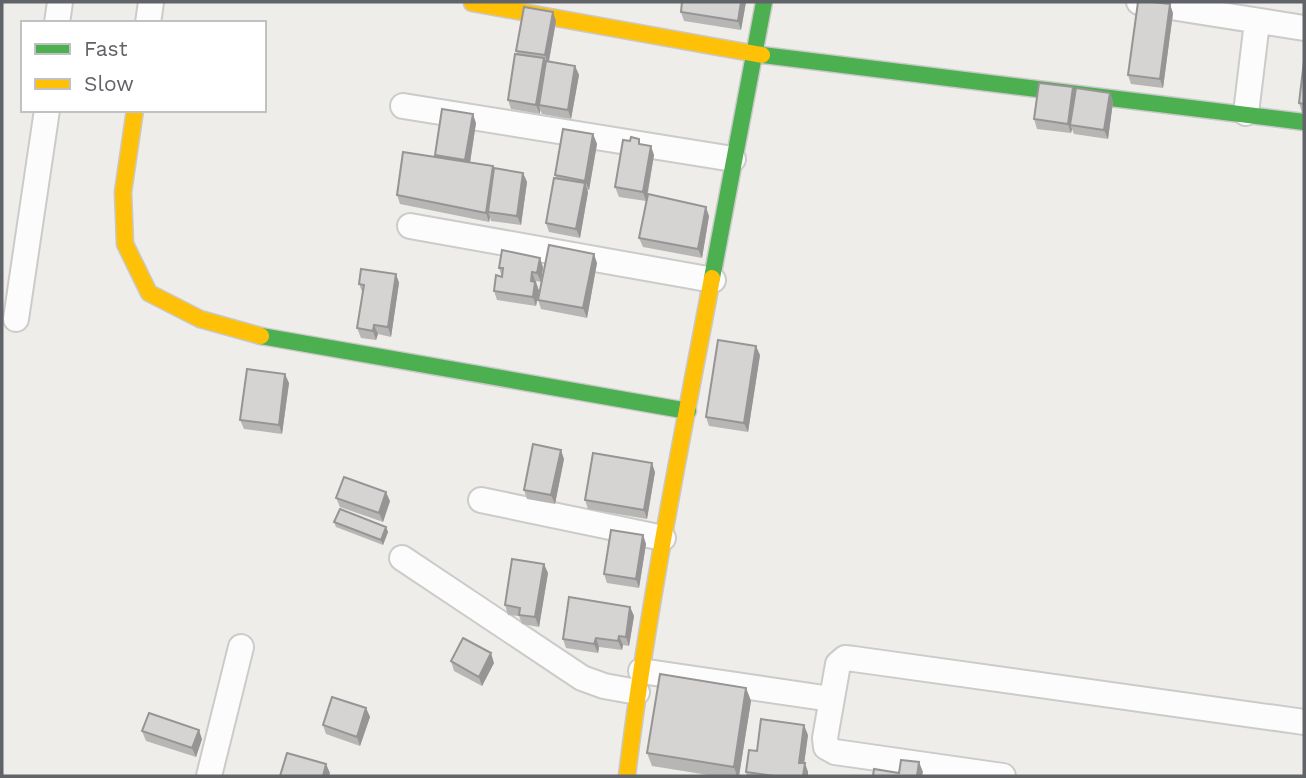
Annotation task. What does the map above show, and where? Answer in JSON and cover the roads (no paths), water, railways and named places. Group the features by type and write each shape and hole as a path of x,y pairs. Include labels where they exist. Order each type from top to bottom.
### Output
{"street":[{"path":"57,21 60,2"},
{"path":"148,21 151,2"},
{"path":"627,776 639,682 663,538 764,2"},
{"path":"1139,2 1304,27"},
{"path":"472,3 755,54 1304,122"},
{"path":"1246,113 1258,22"},
{"path":"403,106 733,159"},
{"path":"16,319 47,112"},
{"path":"135,112 123,192 125,244 149,293 200,319 263,337 688,411"},
{"path":"410,226 713,280"},
{"path":"481,500 663,538"},
{"path":"402,558 582,678 604,686 639,682 831,699"},
{"path":"209,776 241,647"},
{"path":"1003,776 835,752 826,747 825,738 838,664 845,658 1304,722"}]}
